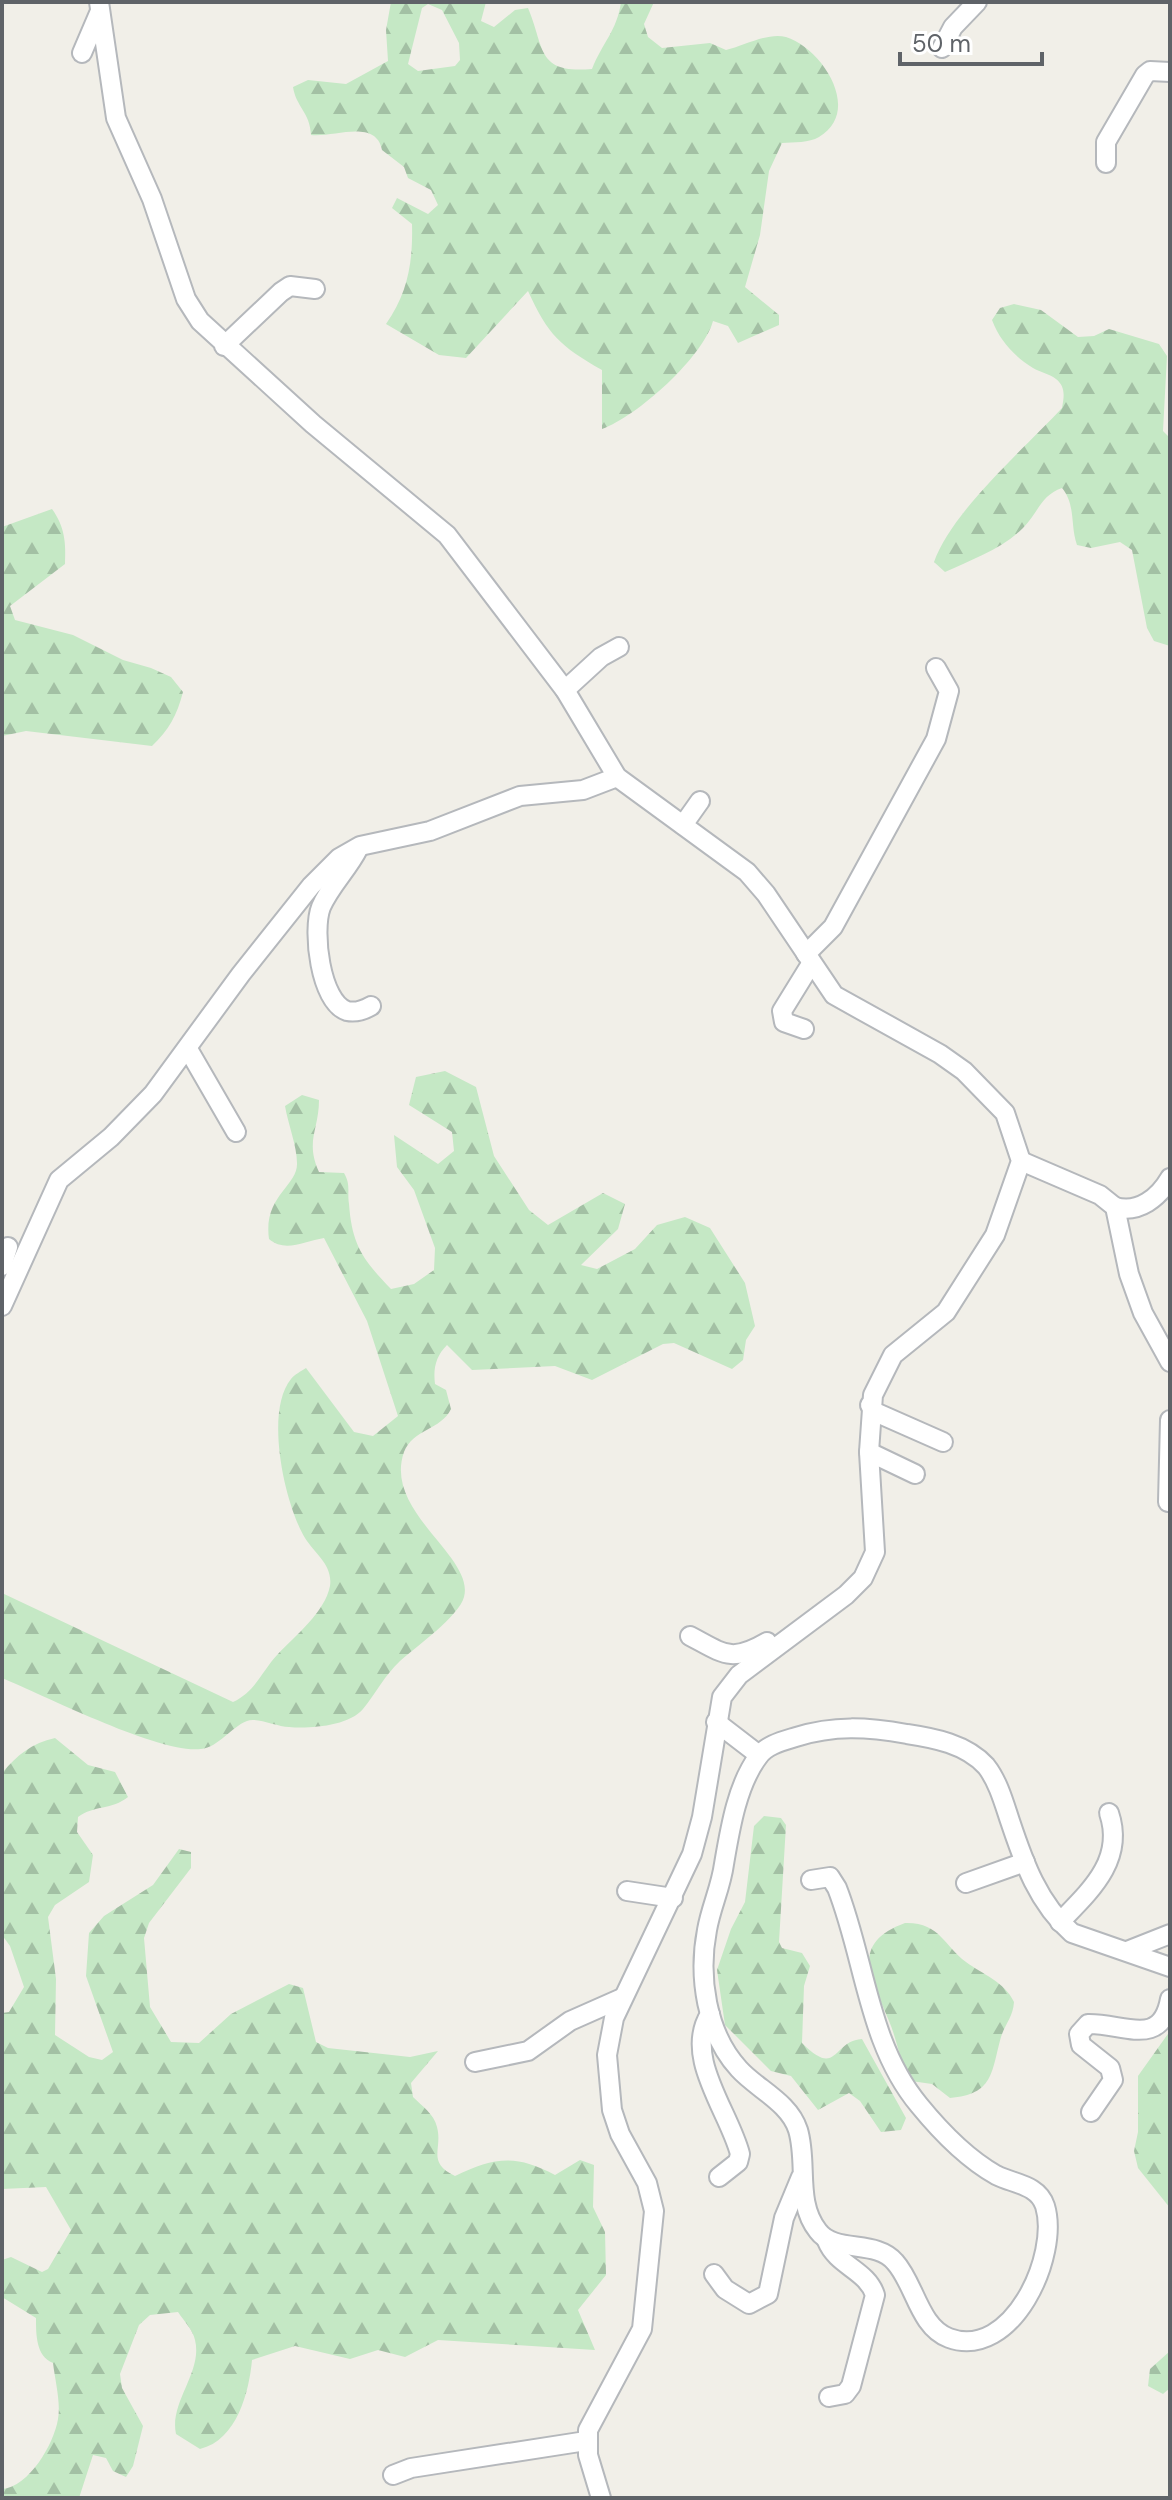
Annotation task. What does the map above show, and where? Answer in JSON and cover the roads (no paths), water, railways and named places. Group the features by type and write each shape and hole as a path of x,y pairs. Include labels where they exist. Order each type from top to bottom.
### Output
{"street":[{"path":"942,48 953,27 977,2"},
{"path":"82,53 100,5"},
{"path":"100,5 121,136 152,199 186,299 200,321 224,346 447,535 565,690 617,777 747,872 766,894 834,995 849,1006 916,1039 964,1071 1005,1113 1021,1161 995,1235 959,1295 946,1312 893,1355 881,1373 870,1405 869,1452 875,1552 863,1578 739,1675 722,1697 702,1817 689,1863 622,1998 609,2037 609,2090 620,2134 652,2197 653,2226 642,2329 588,2430 586,2441 601,2498"},
{"path":"1106,163 1106,142 1145,75 1150,71 1170,72"},
{"path":"224,346 290,286 315,289"},
{"path":"565,690 601,657 619,647"},
{"path":"804,1029 784,1022 782,1011 809,959 833,927 936,739 949,691 936,668"},
{"path":"2,1306 59,1180 70,1167 111,1137 153,1094 311,886 339,858 360,846 430,831 520,796 583,790 617,777"},
{"path":"683,825 700,801"},
{"path":"360,846 321,906 315,939 321,967 339,1004 346,1010 360,1011 371,1006"},
{"path":"188,1049 236,1132"},
{"path":"1021,1161 1100,1195 1115,1207 1125,1210 1141,1206 1161,1193 1170,1178"},
{"path":"1115,1207 1129,1274 1143,1313 1170,1362"},
{"path":"2,1266 8,1247"},
{"path":"870,1405 875,1412 943,1442"},
{"path":"1168,1502 1170,1420"},
{"path":"869,1452 915,1474"},
{"path":"690,1636 733,1656 746,1654 819,1615"},
{"path":"716,1722 759,1755"},
{"path":"829,2397 845,2394 851,2386 875,2295 871,2283 831,2252 827,2241 816,2230 809,2214 798,2130 785,2108 738,2068 721,2044 710,2014 702,1964 707,1925 721,1887 732,1821 759,1755 774,1744 839,1727 919,1736 963,1749 985,1766 992,1778 1037,1893 1060,1922 1072,1933 1127,1951 1168,1970"},
{"path":"1060,1922 1107,1867 1113,1850 1114,1829 1109,1813"},
{"path":"966,1883 1025,1862"},
{"path":"811,1880 830,1877 837,1888 873,2011 899,2074 914,2100 949,2139 996,2175 1039,2195 1046,2208 1046,2234 1032,2294 1019,2311 984,2339 964,2341 938,2332 893,2258 874,2249 827,2241"},
{"path":"627,1891 673,1898"},
{"path":"1127,1951 1170,1934"},
{"path":"475,2062 528,2051 570,2021 622,1998"},
{"path":"1091,2112 1113,2080 1110,2068 1081,2045 1079,2034 1088,2024 1140,2032 1152,2028 1162,2022 1170,1999"},
{"path":"710,2014 700,2039 706,2065 740,2154 738,2162 719,2177"},
{"path":"714,2274 725,2289 749,2304 768,2294 784,2218 802,2174"},
{"path":"393,2475 411,2468 586,2441"}]}
